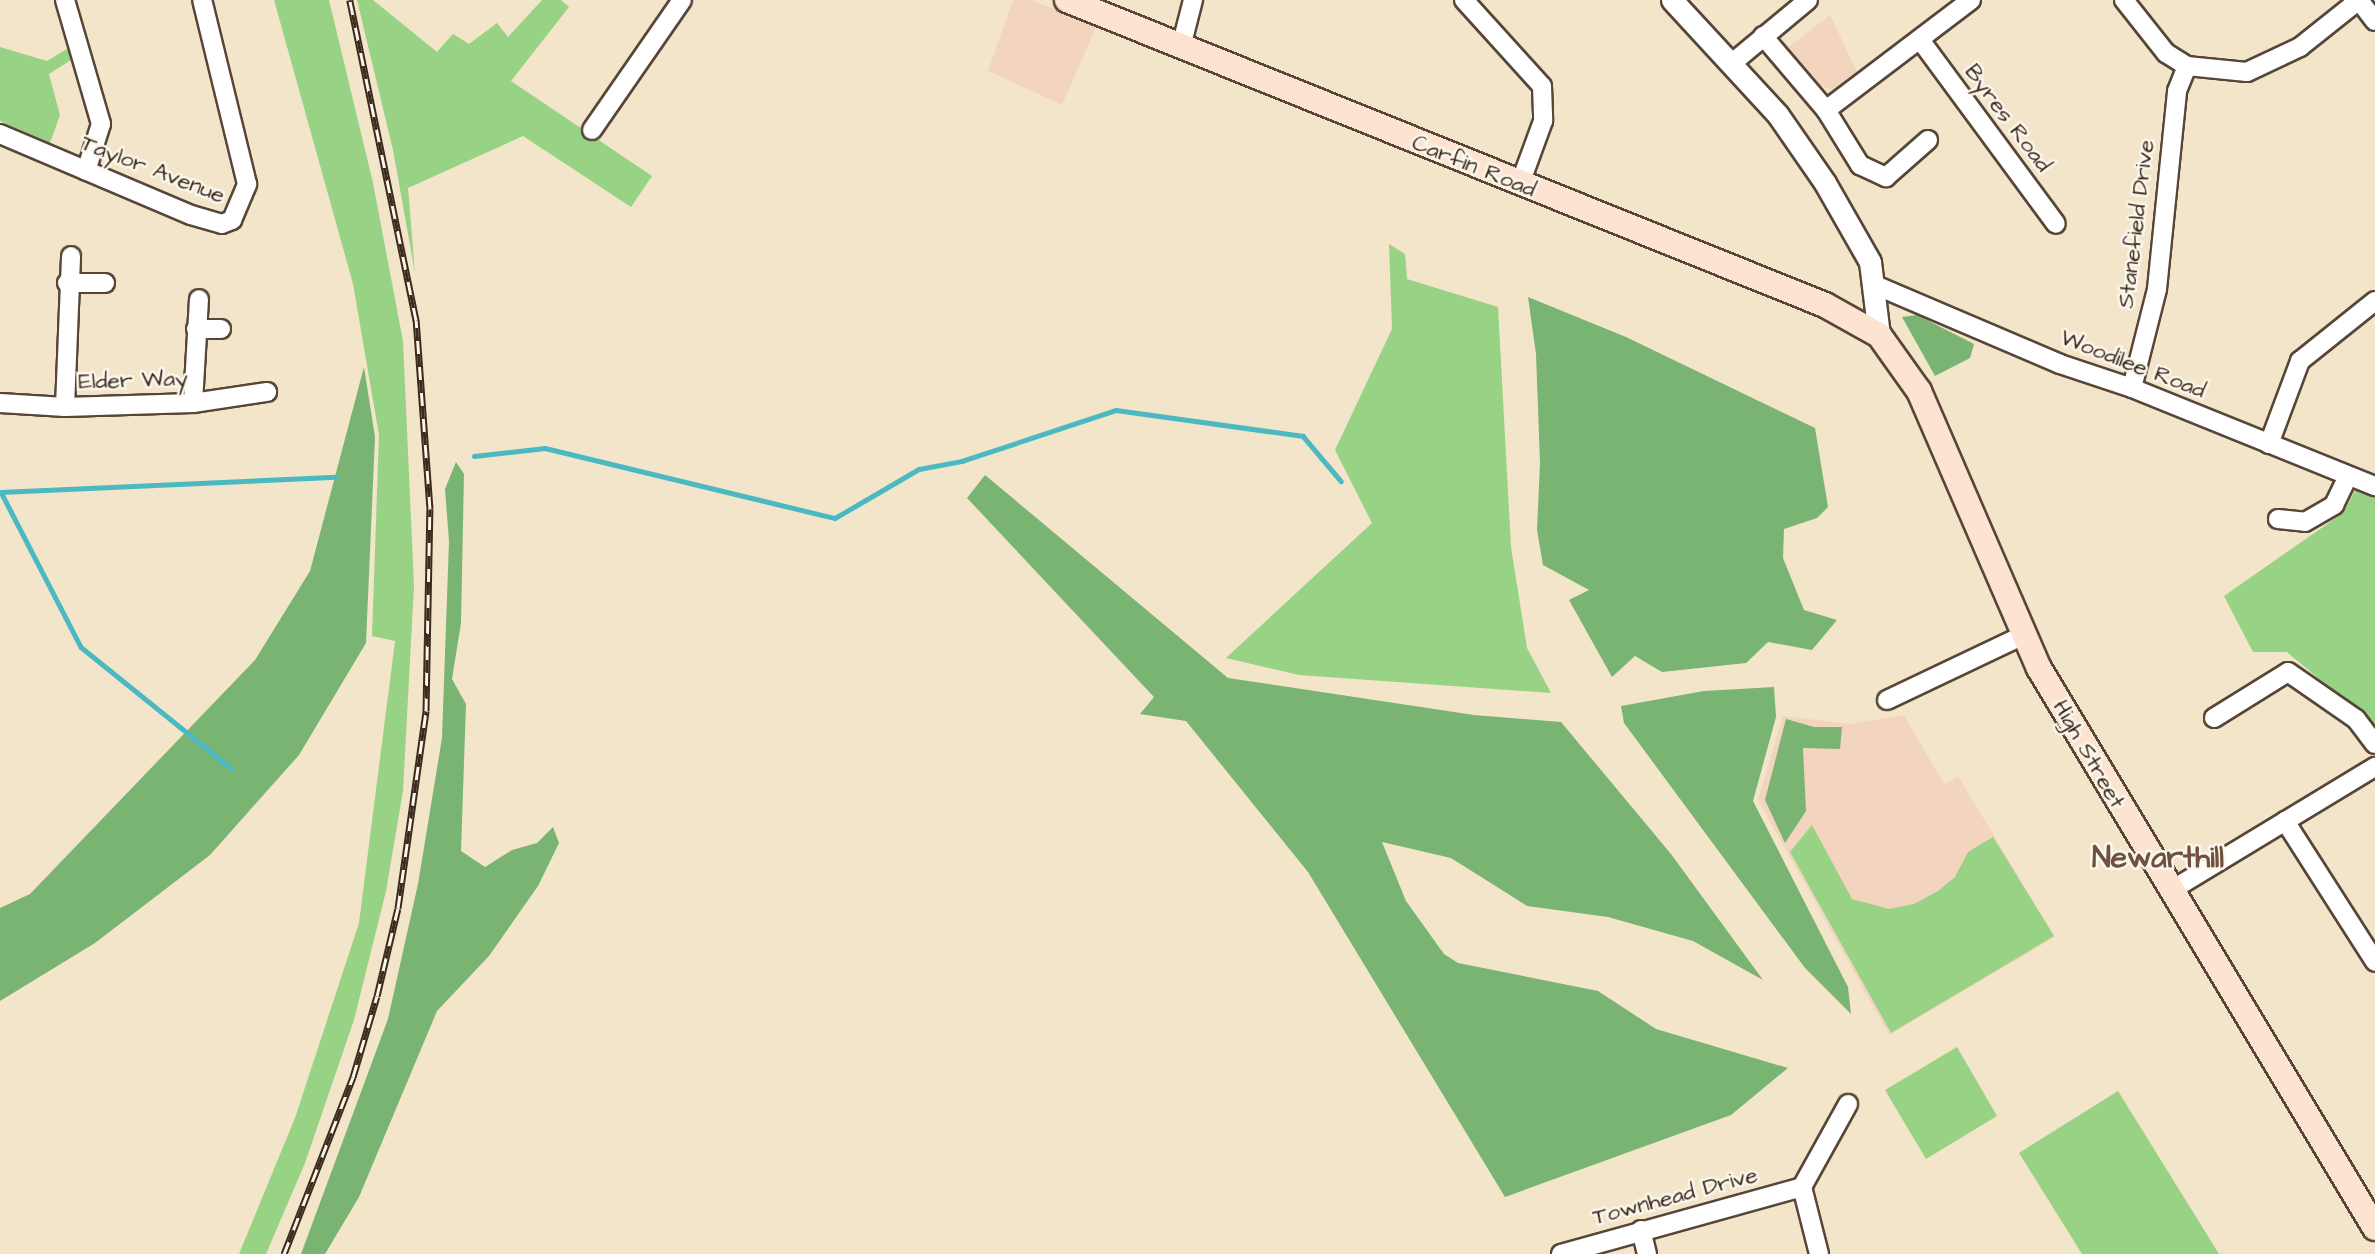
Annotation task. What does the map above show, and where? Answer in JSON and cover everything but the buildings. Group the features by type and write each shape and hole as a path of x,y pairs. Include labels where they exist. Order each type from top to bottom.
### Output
{"main road":[{"name":"Carfin Road","path":"1067,0 1825,306 1879,335"},
{"name":"High Street","path":"1879,335 1919,391 2022,636 2171,891 2375,1228"}],"street":[{"path":"65,0 101,124 86,171"},
{"name":"Taylor Avenue","path":"0,134 211,221 232,220 241,208 247,184 202,0"},
{"path":"592,130 682,0"},
{"path":"1181,47 1193,0"},
{"path":"1464,0 1542,86 1543,121 1520,184"},
{"path":"1672,0 1731,64 1811,162 1870,262 1875,285 1879,335"},
{"path":"1731,64 1808,0"},
{"path":"1826,110 1921,41 1971,0"},
{"path":"2124,0 2166,52 2187,66 2247,72 2300,47 2359,0 2375,21"},
{"path":"1763,36 1826,110 1860,165 1886,177 1928,140"},
{"name":"Byres Road","path":"1921,41 2056,224"},
{"name":"Stanefield Drive","path":"2132,388 2157,289 2177,92 2187,66"},
{"path":"65,407 67,283 71,256"},
{"path":"67,283 105,283"},
{"name":"Woodilee Road","path":"1875,285 2060,364 2132,388 2375,486"},
{"path":"193,403 199,299"},
{"path":"2269,444 2300,361 2375,301"},
{"path":"196,329 221,329"},
{"name":"Elder Way","path":"0,402 65,407 193,403 267,391"},
{"path":"2278,519 2305,522 2334,505 2348,475"},
{"path":"1887,700 2022,636"},
{"path":"2214,718 2288,672 2356,719 2375,744"},
{"path":"2171,891 2375,767"},
{"path":"2285,821 2375,962"},
{"path":"1819,1254 1802,1187 1848,1104"},
{"name":"Townhead Drive","path":"1561,1254 1802,1187"},
{"path":"1641,1230 1647,1254"}],"shaded area":[{"path":"1013,0 1030,0 1097,25 1062,105 988,71"},
{"path":"1830,15 1858,74 1838,91 1814,84 1787,48"},
{"path":"1904,715 1944,784 1958,776 2055,937 1889,1035 1758,800 1783,716 1850,724"}],"green space":[{"path":"274,0 329,0 373,183 403,341 414,586 403,791 386,891 354,1020 305,1163 266,1254 239,1254 295,1118 359,923 395,641 372,636 379,435 353,284"},
{"path":"357,0 373,0 437,52 453,34 469,44 497,23 508,37 542,0 561,0 569,7 511,81 652,176 631,207 523,136 408,188 415,273 393,150"},
{"path":"0,47 47,61 70,47 74,58 49,74 60,115 50,143 0,121"},
{"path":"1389,244 1405,254 1407,279 1498,307 1511,547 1527,648 1551,693 1299,675 1226,658 1372,523 1335,450 1392,329"},
{"path":"1528,297 1626,337 1815,428 1828,507 1817,518 1784,529 1783,558 1804,610 1837,620 1812,650 1768,642 1746,663 1662,672 1635,656 1612,677 1569,600 1589,590 1543,565 1537,530 1540,463 1536,354"},
{"path":"1917,315 1974,344 1970,358 1935,376 1902,317"},
{"path":"364,367 375,437 366,643 299,755 210,855 95,943 0,1001 0,908 30,894 255,660 310,571"},
{"path":"456,462 464,474 461,623 452,679 466,704 461,851 485,867 512,850 537,843 553,827 559,843 538,886 489,956 437,1011 359,1197 325,1254 301,1254 388,1019 418,884 442,738 449,541 445,489"},
{"path":"985,475 1228,678 1474,715 1561,722 1671,854 1763,980 1693,941 1608,917 1527,906 1451,858 1382,842 1406,901 1444,954 1458,963 1598,991 1656,1029 1788,1068 1731,1115 1505,1197 1308,872 1186,721 1140,714 1154,697 967,498"},
{"path":"2358,485 2375,491 2375,726 2287,652 2253,652 2224,596 2343,513"},
{"path":"1774,687 1776,717 1753,801 1848,987 1851,1014 1805,968 1624,723 1621,706 1704,691"},
{"path":"1786,719 1814,727 1842,727 1840,749 1803,748 1806,811 1785,843 1765,800"},
{"path":"1812,825 1852,899 1889,909 1914,904 1938,891 1955,877 1968,852 1993,837 2054,936 1891,1033 1790,852"},
{"path":"1957,1047 1997,1116 1926,1159 1885,1090"},
{"path":"2118,1091 2219,1254 2082,1254 2019,1153"}],"waterway":[{"path":"474,456 545,448 835,518 919,469 962,461 1116,410 1303,436 1341,481"},
{"path":"1,492 336,477"},
{"path":"1,492 81,647 231,768"}],"railway":[{"path":"284,1254 353,1077 377,996 398,908 426,711 430,509 416,320 350,0"}],"district":[{"name":"Newarthill","path":"2158,858"}]}
